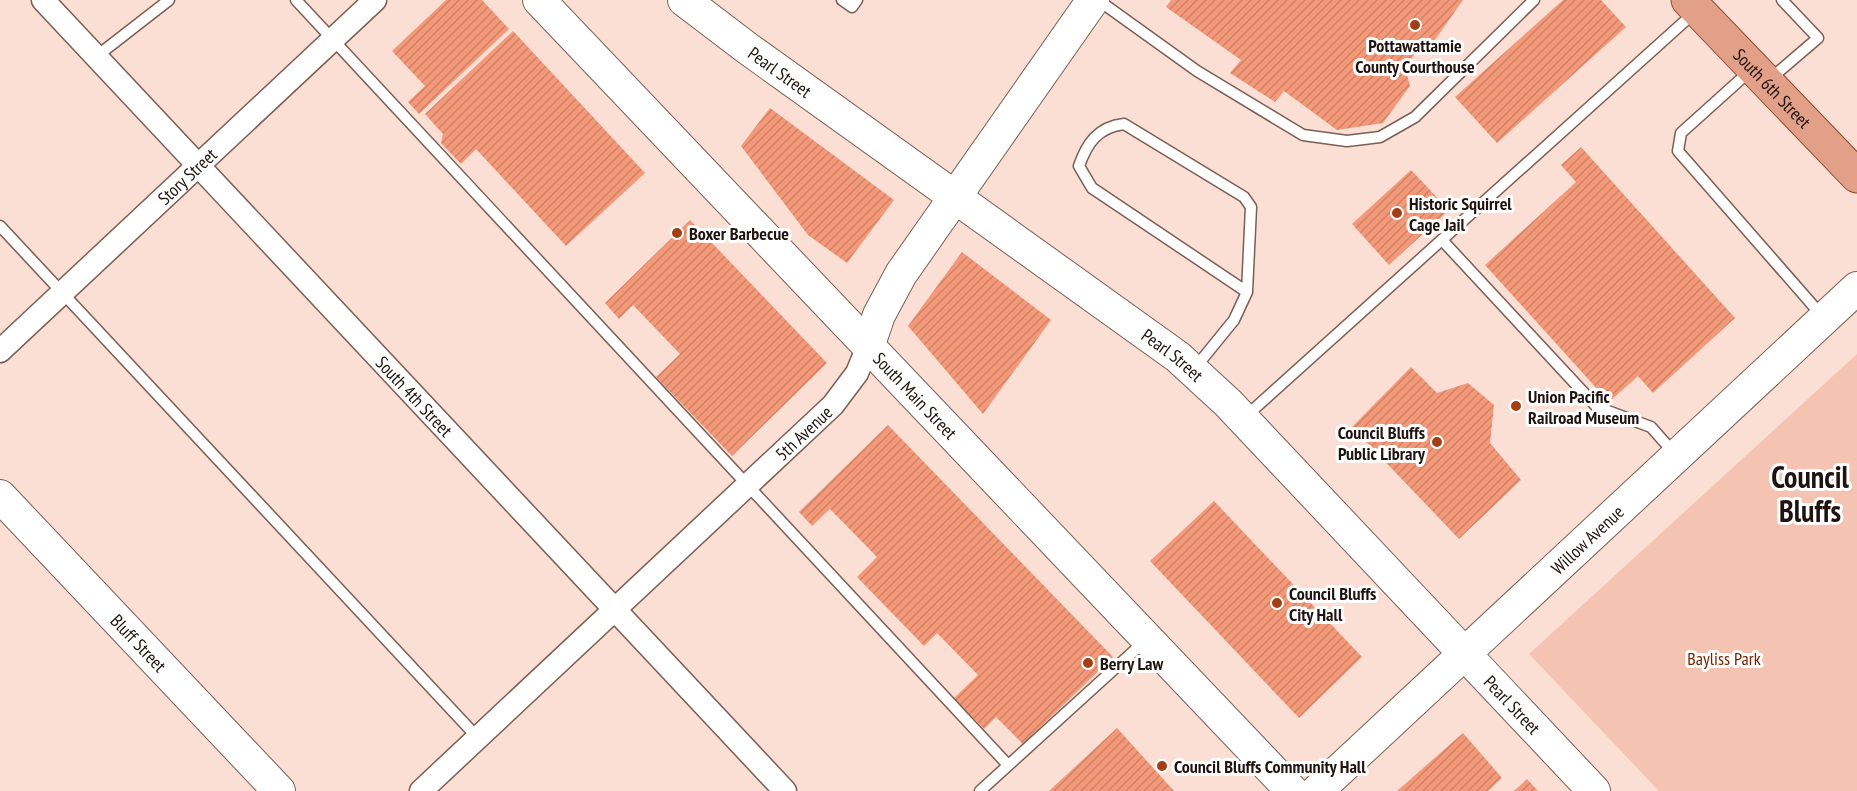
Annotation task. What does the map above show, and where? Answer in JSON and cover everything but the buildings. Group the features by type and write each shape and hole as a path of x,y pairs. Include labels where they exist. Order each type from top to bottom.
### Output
{"main road":[{"name":"Pearl Street","path":"684,0 1153,338 1193,371 1243,419 1594,791"},
{"name":"5th Avenue","path":"869,344 879,315 901,274 1096,0"},
{"name":"South Main Street","path":"543,1 1292,791"},
{"name":"South 6th Street","path":"1698,3 1760,75 1857,177"},
{"name":"Willow Avenue","path":"1317,791 1857,288"},
{"name":"Bluff Street","path":"0,496 279,791"}],"street":[{"name":"South 4th Street","path":"43,0 785,791"},
{"name":"Story Street","path":"0,351 375,0"},
{"name":"5th Avenue","path":"421,791 832,405 857,373 869,344"}],"lane":[{"path":"97,56 169,0"},
{"path":"296,0 1008,765"},
{"path":"842,0 852,7 857,0"},
{"path":"1096,0 1197,71 1303,135 1347,141 1380,136 1415,117 1534,0"},
{"path":"1782,0 1818,38 1760,75 1681,133 1678,152 1824,319"},
{"path":"1243,419 1442,240 1698,3"},
{"path":"1193,371 1234,320 1247,292 1251,207 1244,197 1124,124 1109,126 1096,135 1086,148 1079,166 1092,188 1247,292"},
{"path":"0,226 478,738"},
{"path":"1442,240 1597,408 1651,427 1677,456"},
{"path":"980,791 1148,639"}],"green space":[{"name":"Bayliss Park","path":"1857,354 1857,791 1659,791 1529,654"}],"place":[{"name":"Pottawattamie County Courthouse","path":"1415,25"},
{"name":"Historic Squirrel Cage Jail","path":"1397,213"},
{"name":"Boxer Barbecue","path":"677,233"},
{"name":"Union Pacific Railroad Museum","path":"1516,406"},
{"name":"Council Bluffs Public Library","path":"1437,442"},
{"name":"Council Bluffs City Hall","path":"1277,603"},
{"name":"Berry Law","path":"1088,663"},
{"name":"Council Bluffs Community Hall","path":"1162,766"}],"district":[{"name":"Council Bluffs","path":"1810,493"}]}
